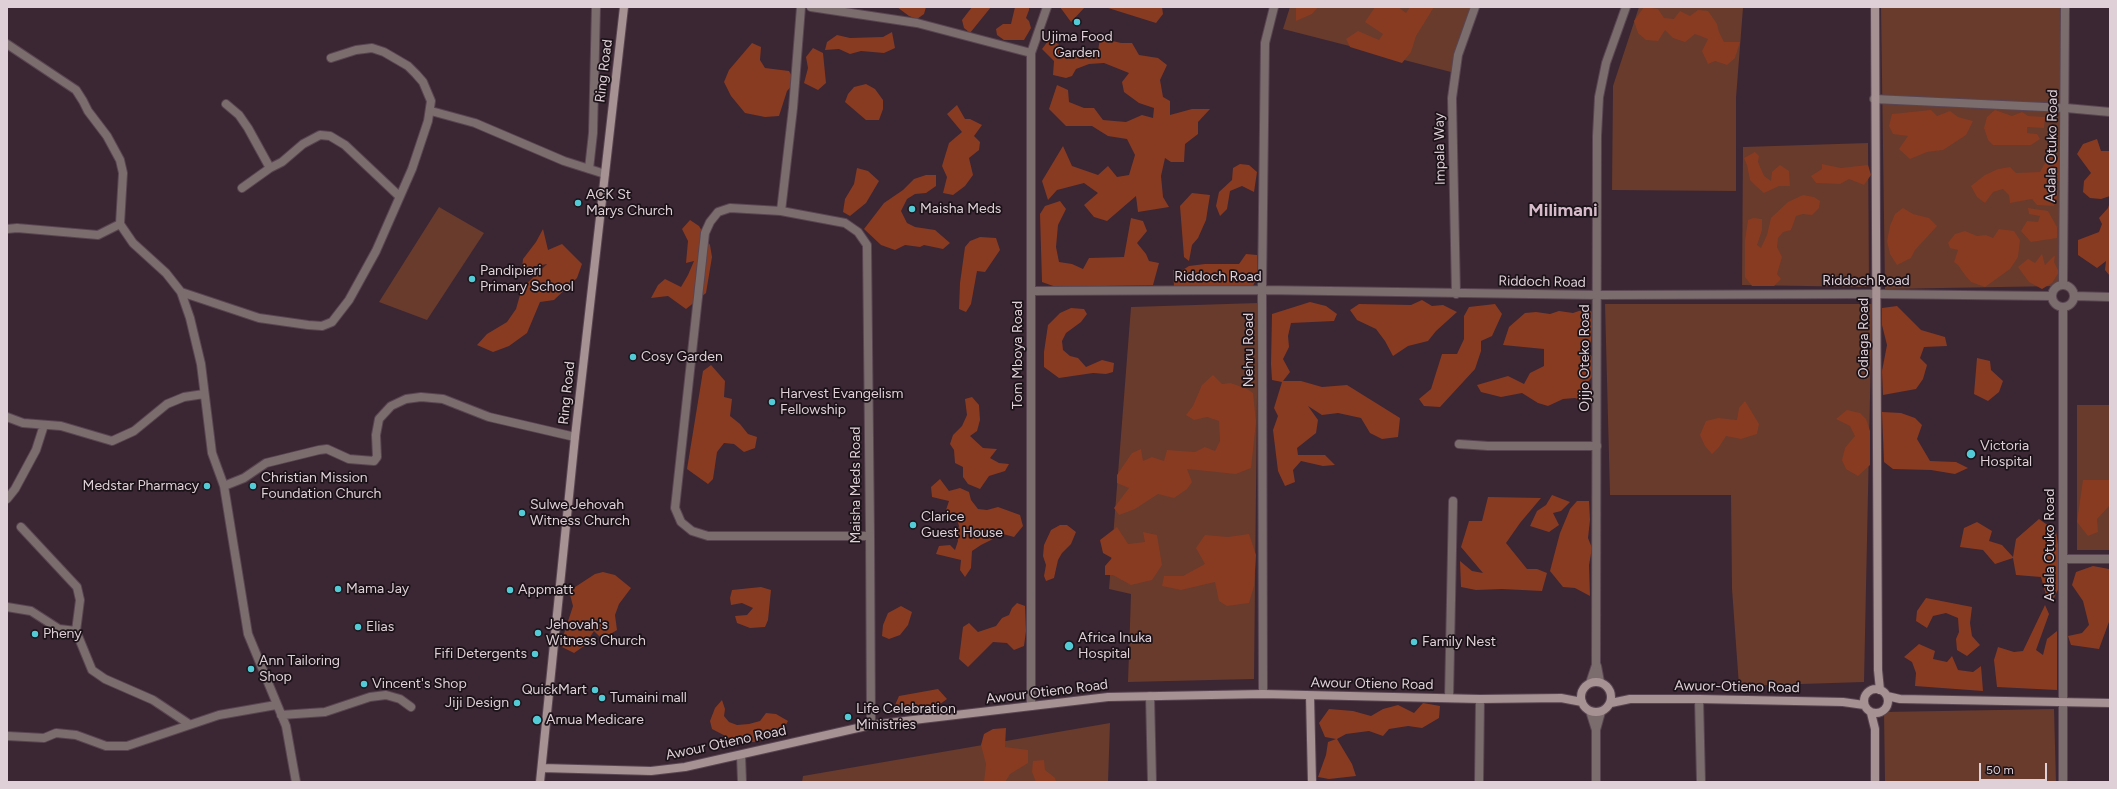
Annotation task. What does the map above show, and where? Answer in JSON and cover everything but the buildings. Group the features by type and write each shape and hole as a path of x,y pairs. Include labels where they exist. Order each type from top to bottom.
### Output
{"main road":[{"name":"Ring Road","path":"540,782 575,437 624,7"},
{"name":"Odiaga Road","path":"1875,7 1874,99 1878,670 1876,689"},
{"path":"1561,698 1581,693 1590,683 1600,682"},
{"name":"Awuor-Otieno Road","path":"1600,682 1607,686 1611,692 1630,699"},
{"path":"1876,713 1864,702 1869,691 1876,689 1887,696 1900,699 2110,703"},
{"path":"1581,693 1582,702 1590,712 1601,712 1607,709 1611,703 1611,692"},
{"name":"Awour Otieno Road","path":"542,768 651,771 685,767 871,725 1108,697 1263,694 1480,699 1561,698"},
{"path":"1310,696 1312,782"},
{"path":"1887,696 1887,705"},
{"path":"1561,698 1582,702"},
{"name":"Awuor-Otieno Road","path":"1611,703 1630,699 1864,702"},
{"path":"1876,713 1887,705 1900,699"},
{"path":"1874,782 1876,713"}],"street":[{"path":"589,169 594,133 596,7"},
{"path":"781,212 793,108 801,7"},
{"path":"811,7 918,24 1031,54"},
{"name":"Tom Mboya Road","path":"1031,706 1031,54 1047,7"},
{"name":"Nehru Road","path":"1263,694 1262,290 1265,43 1274,7"},
{"name":"Impala Way","path":"1456,294 1452,98 1458,55 1475,7"},
{"name":"Ojijo Oteko Road","path":"1600,682 1596,665 1598,295 1597,136 1599,97 1606,63 1626,7"},
{"name":"Adala Otuko Road","path":"2063,285 2066,108 2065,7"},
{"path":"7,44 76,90 88,111 107,136 120,160 123,173 120,224 133,243 166,272 181,292 190,318 201,364 212,453 224,486 248,634 266,676 276,705 286,726 296,782"},
{"path":"181,292 259,318 315,326 322,326 332,322 349,300 376,251 399,196 412,170 431,111 431,102 423,82 408,66 384,52 372,48 356,50 331,58"},
{"path":"1874,99 2066,108 2110,112"},
{"path":"226,104 239,115 248,128 270,168"},
{"path":"431,111 475,123 564,161 604,174"},
{"path":"242,188 270,168 282,162 303,144 320,135 330,136 351,150 399,196"},
{"name":"Maisha Meds Road","path":"870,536 708,536 692,531 681,522 675,508 705,233 710,222 718,212 730,208 781,212 845,223 858,232 867,245 870,536 871,725"},
{"path":"7,229 17,228 98,235 120,224"},
{"path":"2063,285 2071,288 2074,296 2070,304 2063,307 2055,304 2052,296 2055,288 2063,285"},
{"name":"Riddoch Road","path":"1031,291 1262,290 1456,294 1876,294 2052,296"},
{"path":"2074,296 2110,296"},
{"name":"Adala Otuko Road","path":"2063,307 2063,782"},
{"path":"7,417 23,423 68,427 112,441 134,432 167,404 184,397 204,394"},
{"path":"224,486 244,478 266,463 319,450 327,449 349,459 374,461 377,457 376,434 379,418 391,406 406,399 421,397 443,399 488,417 575,437"},
{"path":"7,499 15,489 36,450 44,425"},
{"path":"1459,444 1488,446 1597,446"},
{"path":"1449,698 1453,501"},
{"path":"21,527 77,586 80,600 76,631 92,670 105,679 153,700 189,724"},
{"path":"2063,559 2110,559"},
{"path":"7,607 31,611 59,629 76,631"},
{"name":"Ojijo Oteko Road","path":"1590,683 1596,665"},
{"path":"281,715 325,712 370,698 386,695 400,699 412,707"},
{"path":"1150,696 1152,782"},
{"path":"1479,782 1480,699"},
{"path":"1699,699 1701,782"},
{"path":"7,736 44,738 56,734 76,734 106,746 117,747 132,745 189,724 219,715 276,705"},
{"path":"1590,712 1596,730"},
{"path":"1596,782 1596,730 1601,712"},
{"path":"741,755 742,782"}],"shaded area":[{"path":"897,7 926,7 924,14 917,19 909,16"},
{"path":"972,7 991,7 970,33 964,28 962,20"},
{"path":"1015,7 1029,7 1026,18 1029,21 1031,28 1024,40 1004,40 997,35 996,29 1003,24 1011,24"},
{"path":"1060,7 1085,7 1071,22"},
{"path":"1105,7 1162,7 1163,14 1156,23"},
{"path":"1290,7 1472,7 1451,72 1283,29"},
{"path":"1296,7 1318,7 1312,14 1296,21"},
{"path":"1375,7 1398,7 1406,13 1410,7 1434,7 1416,36 1411,52 1402,63 1350,47 1346,39 1358,31 1379,40 1383,34 1365,22"},
{"path":"1639,7 1774,7 1743,8 1736,98 1736,191 1612,190 1613,86"},
{"path":"1644,7 1658,9 1664,18 1674,19 1680,11 1690,16 1698,10 1708,11 1717,24 1724,42 1740,42 1735,58 1727,65 1715,61 1708,64 1702,51 1708,39 1695,34 1685,42 1673,38 1665,30 1658,41 1646,40 1638,33 1634,21"},
{"path":"1881,7 2066,7 2059,286 1885,289"},
{"path":"892,32 895,48 884,53 861,51 850,54 839,49 825,50 827,42 837,35 850,38 883,37"},
{"path":"1051,37 1062,48 1078,55 1098,51 1100,38 1121,43 1132,43 1139,55 1158,58 1167,65 1160,80 1163,97 1170,101 1170,115 1192,109 1210,109 1198,122 1198,134 1185,144 1184,162 1171,162 1165,158 1161,176 1163,197 1169,207 1138,212 1136,196 1107,221 1094,217 1084,205 1098,193 1084,183 1057,190 1048,200 1042,181 1063,146 1072,166 1098,175 1108,166 1117,177 1129,175 1135,155 1127,139 1108,136 1092,126 1066,126 1049,109 1057,85 1068,90 1069,102 1084,108 1094,108 1103,120 1126,122 1142,115 1153,118 1154,108 1139,103 1124,92 1122,82 1129,73 1104,63 1089,64 1076,69 1072,76 1066,78 1053,75 1054,61 1042,49"},
{"path":"752,43 761,47 760,60 765,68 789,71 795,82 787,91 779,116 765,117 745,113 731,96 724,82 729,70"},
{"path":"813,48 823,53 826,83 818,90 804,83 808,68 806,57"},
{"path":"866,84 875,89 883,100 883,109 879,120 866,120 845,102 848,94 854,87"},
{"path":"957,105 965,119 970,119 982,125 974,136 980,142 979,150 969,158 973,175 965,186 953,195 943,193 947,177 942,166 949,143 962,132 947,114"},
{"path":"1931,110 1937,116 1950,111 1958,117 1973,121 1966,135 1943,150 1927,152 1910,159 1899,149 1908,136 1893,134 1889,126 1892,114"},
{"path":"1995,110 2012,116 2022,112 2028,116 2045,117 2044,128 2027,127 2027,133 2037,134 2040,139 2031,145 1993,145 1988,140 1984,128 1987,117"},
{"path":"2097,139 2101,151 2110,151 2110,196 2101,199 2090,198 2083,192 2084,181 2091,173 2077,154 2083,144"},
{"path":"1868,143 1869,287 1742,285 1743,147"},
{"path":"1755,152 1759,156 1758,162 1764,176 1771,181 1772,172 1780,165 1789,171 1790,186 1779,186 1764,193 1756,186 1750,180 1744,158"},
{"path":"2053,154 2062,159 2064,168 2057,185 2058,194 2054,206 2037,205 2032,199 2010,203 2009,195 2003,189 1993,192 1985,203 1977,197 1971,186 1985,175 1998,169 2010,167 2016,173 2040,172 2045,163"},
{"path":"1240,164 1249,165 1257,172 1254,192 1242,186 1230,191 1227,209 1220,216 1216,206 1219,192 1232,180 1233,168"},
{"path":"1822,164 1841,168 1868,165 1871,175 1864,185 1849,179 1840,184 1816,183 1811,176 1822,169"},
{"path":"857,168 868,171 879,181 866,203 850,216 843,212 845,199 854,184"},
{"path":"926,175 936,175 936,186 926,193 915,194 907,199 901,211 907,223 915,227 935,230 950,243 943,249 924,245 920,247 905,245 895,250 881,245 864,229 884,203 903,190 914,179"},
{"path":"1192,193 1210,195 1206,220 1198,238 1192,245 1189,261 1184,257 1180,206"},
{"path":"1803,195 1814,197 1820,201 1819,208 1812,215 1803,214 1796,216 1791,230 1783,232 1778,238 1777,247 1782,257 1777,274 1781,279 1774,286 1752,286 1745,277 1745,241 1748,220 1753,218 1762,219 1762,230 1757,245 1761,248 1767,235 1771,218 1788,202"},
{"path":"1060,201 1066,209 1058,225 1056,247 1059,262 1072,264 1083,269 1089,258 1124,257 1131,218 1143,221 1147,231 1137,243 1146,254 1149,261 1159,263 1153,285 1056,287 1042,282 1040,214 1045,206"},
{"path":"2110,202 2110,276 2105,270 2106,261 2097,268 2078,255 2078,240 2099,232 2102,224 2099,218 2108,208"},
{"path":"439,207 484,233 427,320 379,302"},
{"path":"1903,208 1913,214 1929,218 1937,226 1915,250 1911,258 1897,265 1890,254 1887,241 1890,226 1895,214"},
{"path":"2028,208 2048,211 2057,227 2057,238 2031,242 2021,231 2027,221 2038,222 2040,216 2029,214"},
{"path":"690,220 699,226 710,245 712,257 706,293 686,309 668,296 651,298 658,285 665,279 681,287 688,275 694,261 686,263 688,241 682,229"},
{"path":"543,229 548,250 562,244 582,264 577,278 554,300 540,302 527,333 509,346 493,352 477,345 487,334 507,322 516,309 522,288 547,264 522,269 523,259 536,242"},
{"path":"1999,229 2014,231 2020,240 2018,257 2010,269 1985,287 1971,282 1954,262 1958,250 1950,248 1948,243 1955,234 1965,231 1977,236 1986,235 1993,238"},
{"path":"980,237 996,238 1000,250 985,272 977,271 971,304 966,312 959,309 960,283 965,247 970,241"},
{"path":"1246,254 1257,255 1257,277 1253,286 1174,287 1173,270 1181,271 1189,266 1205,264 1239,264"},
{"path":"2042,254 2045,265 2055,255 2054,262 2059,272 2052,283 2042,289 2029,282 2018,267 2028,259 2035,263"},
{"path":"1422,300 1432,306 1443,305 1457,312 1436,331 1428,341 1408,346 1393,356 1385,341 1376,329 1357,320 1350,310 1359,304 1411,305"},
{"path":"1310,302 1326,306 1337,314 1334,321 1291,323 1288,336 1289,347 1283,359 1290,372 1283,381 1301,381 1322,387 1347,385 1400,418 1398,437 1382,439 1370,433 1361,418 1338,413 1322,415 1308,406 1318,420 1316,433 1297,448 1298,455 1325,455 1335,465 1323,466 1301,461 1293,470 1295,482 1285,486 1278,471 1273,430 1278,416 1274,408 1282,382 1272,380 1272,314"},
{"path":"1258,303 1254,679 1128,682 1131,594 1109,589 1131,307"},
{"path":"1495,304 1502,314 1492,336 1481,341 1481,351 1475,369 1440,407 1424,406 1419,399 1431,389 1442,354 1457,354 1464,339 1464,316 1469,307"},
{"path":"1605,304 1872,304 1864,682 1739,686 1732,589 1731,495 1610,495"},
{"path":"1897,306 1921,330 1945,337 1947,346 1924,347 1920,358 1927,365 1923,379 1916,389 1883,395 1882,371 1887,345 1882,325 1882,308"},
{"path":"1071,308 1084,309 1087,314 1081,322 1066,333 1062,341 1063,350 1070,356 1078,358 1086,367 1102,360 1114,363 1113,372 1106,374 1093,373 1059,378 1044,367 1044,352 1048,325 1060,313"},
{"path":"1585,309 1593,312 1591,342 1585,351 1593,357 1592,377 1586,384 1592,390 1590,403 1575,398 1563,399 1548,406 1538,403 1522,393 1501,397 1481,392 1477,385 1508,376 1524,384 1530,373 1544,366 1544,349 1503,345 1509,327 1525,313 1536,312 1550,314 1559,311 1573,313"},
{"path":"1977,358 1990,361 1991,370 2003,381 1999,392 1988,401 1974,394"},
{"path":"711,365 725,381 724,397 732,399 730,416 740,424 748,434 757,437 755,448 744,452 734,444 724,443 717,452 713,479 708,484 687,469 703,371"},
{"path":"1213,375 1222,384 1231,383 1253,393 1256,422 1251,468 1236,474 1187,469 1192,482 1187,489 1174,498 1158,494 1135,509 1119,515 1114,508 1129,488 1117,483 1117,475 1132,453 1141,449 1143,461 1152,457 1164,461 1167,450 1195,452 1205,447 1215,451 1220,441 1219,421 1207,417 1194,420 1186,415 1193,406 1202,385"},
{"path":"972,397 979,405 980,420 977,431 970,436 983,448 997,449 990,458 999,463 1009,464 1005,471 989,476 980,489 968,484 963,477 963,467 955,463 954,450 950,444 953,435 962,426 967,415 965,399"},
{"path":"1745,401 1759,424 1757,434 1741,439 1726,436 1719,447 1712,454 1705,446 1700,435 1706,421 1718,418 1737,420 1739,408"},
{"path":"2077,405 2110,405 2110,550 2077,550"},
{"path":"1847,410 1860,413 1866,419 1870,431 1870,465 1858,476 1846,469 1842,460 1845,448 1855,436 1850,426 1836,419"},
{"path":"1882,412 1901,413 1915,418 1922,425 1917,439 1930,461 1956,462 1968,468 1955,474 1931,470 1893,469 1884,462"},
{"path":"940,479 949,491 960,488 969,492 971,500 978,509 987,510 998,507 1020,515 1023,526 1014,537 1003,534 972,551 971,568 965,577 960,570 961,560 936,554 939,546 950,545 955,550 958,541 957,533 959,526 957,519 946,510 949,501 932,497 931,487"},
{"path":"2083,480 2110,480 2109,506 2097,519 2098,532 2088,536 2077,522"},
{"path":"1552,495 1570,502 1561,511 1553,513 1559,525 1549,532 1530,526 1537,511 1546,505"},
{"path":"1488,497 1541,498 1520,523 1506,543 1527,569 1537,569 1547,573 1542,591 1502,589 1476,590 1461,587 1460,561 1472,571 1483,573 1461,547 1469,521 1482,521"},
{"path":"1577,501 1589,501 1590,520 1588,538 1592,548 1589,565 1590,596 1575,588 1563,587 1550,571 1560,533 1570,509"},
{"path":"2039,519 2056,531 2063,579 2054,598 2046,595 2041,577 2016,575 2013,558 1995,564 1983,550 1960,547 1964,528 1977,522 1992,531 1989,541 2002,545 2013,557 2016,539"},
{"path":"1060,525 1067,525 1076,532 1071,544 1062,553 1058,560 1054,578 1046,581 1044,576 1046,565 1043,556 1044,545 1051,530"},
{"path":"1117,527 1128,544 1145,542 1143,532 1157,535 1162,565 1152,580 1131,585 1113,575 1105,575 1105,566 1112,558 1103,553 1100,540"},
{"path":"1249,534 1256,555 1254,586 1249,603 1227,606 1219,601 1215,582 1181,590 1162,586 1164,576 1183,576 1205,564 1196,548 1205,535 1228,537"},
{"path":"2093,566 2109,569 2110,573 2110,619 2099,649 2071,645 2068,636 2082,633 2089,625 2083,601 2072,585 2076,572"},
{"path":"603,572 615,575 631,588 619,604 615,615 617,630 602,639 594,631 584,646 574,653 560,646 573,606 569,591 595,574"},
{"path":"761,587 771,590 768,620 765,627 750,628 737,623 735,616 747,615 753,608 742,603 731,605 730,598 732,590"},
{"path":"1926,598 1972,607 1970,623 1972,636 1980,645 1967,656 1957,650 1956,639 1959,632 1958,618 1946,613 1933,616 1927,628 1916,621 1917,611"},
{"path":"1017,603 1025,606 1026,631 1024,646 1014,650 1007,643 993,642 968,667 959,659 963,627 969,623 978,632 996,626 1002,618 1009,615 1012,608"},
{"path":"2045,605 2049,614 2036,650 2043,655 2047,639 2057,631 2057,690 1997,687 1994,660 1998,647 2014,652 2023,651"},
{"path":"901,606 912,612 908,625 900,635 889,639 882,636 883,625 888,613"},
{"path":"1919,644 1935,651 1933,659 1947,662 1952,656 1958,670 1973,672 1981,666 1983,691 1915,686 1916,673 1912,662 1904,657"},
{"path":"938,689 947,699 932,710 921,714 905,711 895,705 899,696"},
{"path":"722,700 725,709 724,716 729,722 737,725 760,721 766,713 776,714 788,721 783,730 771,738 754,742 737,742 712,729 710,721 715,708"},
{"path":"1423,703 1440,706 1439,718 1422,728 1408,726 1389,729 1383,736 1369,731 1346,734 1337,739 1352,764 1356,776 1329,779 1318,777 1326,755 1328,742 1336,739 1325,737 1319,723 1329,709 1353,711 1371,716 1383,709 1398,705 1414,713"},
{"path":"2054,709 2056,782 1885,782 1884,712"},
{"path":"1110,723 1108,782 802,782 803,776"},
{"path":"1006,728 1005,747 1028,750 1028,763 1010,774 1005,782 984,782 986,764 981,745 984,734 993,729"},
{"path":"1044,760 1045,770 1055,778 1056,782 1036,782 1032,772 1033,761"}],"place":[{"name":"Ujima Food Garden","path":"1077,22"},
{"name":"ACK St Marys Church","path":"578,203"},
{"name":"Maisha Meds","path":"912,209"},
{"name":"Pandipieri Primary School","path":"472,279"},
{"name":"Cosy Garden","path":"633,357"},
{"name":"Harvest Evangelism Fellowship","path":"772,402"},
{"name":"Victoria Hospital","path":"1971,454"},
{"name":"Medstar Pharmacy","path":"207,486"},
{"name":"Christian Mission Foundation Church","path":"253,486"},
{"name":"Sulwe Jehovah Witness Church","path":"522,513"},
{"name":"Clarice Guest House","path":"913,525"},
{"name":"Mama Jay","path":"338,589"},
{"name":"Appmatt","path":"510,590"},
{"name":"Elias","path":"358,627"},
{"name":"Jehovah's Witness Church","path":"538,633"},
{"name":"Pheny","path":"35,634"},
{"name":"Family Nest","path":"1414,642"},
{"name":"Africa Inuka Hospital","path":"1069,646"},
{"name":"Fifi Detergents","path":"535,654"},
{"name":"Ann Tailoring Shop","path":"251,669"},
{"name":"Vincent's Shop","path":"364,684"},
{"name":"QuickMart","path":"595,690"},
{"name":"Tumaini mall","path":"602,698"},
{"name":"Jiji Design","path":"517,703"},
{"name":"Life Celebration Ministries","path":"848,717"},
{"name":"Amua Medicare","path":"537,720"}],"district":[{"name":"Milimani","path":"1563,211"}]}
